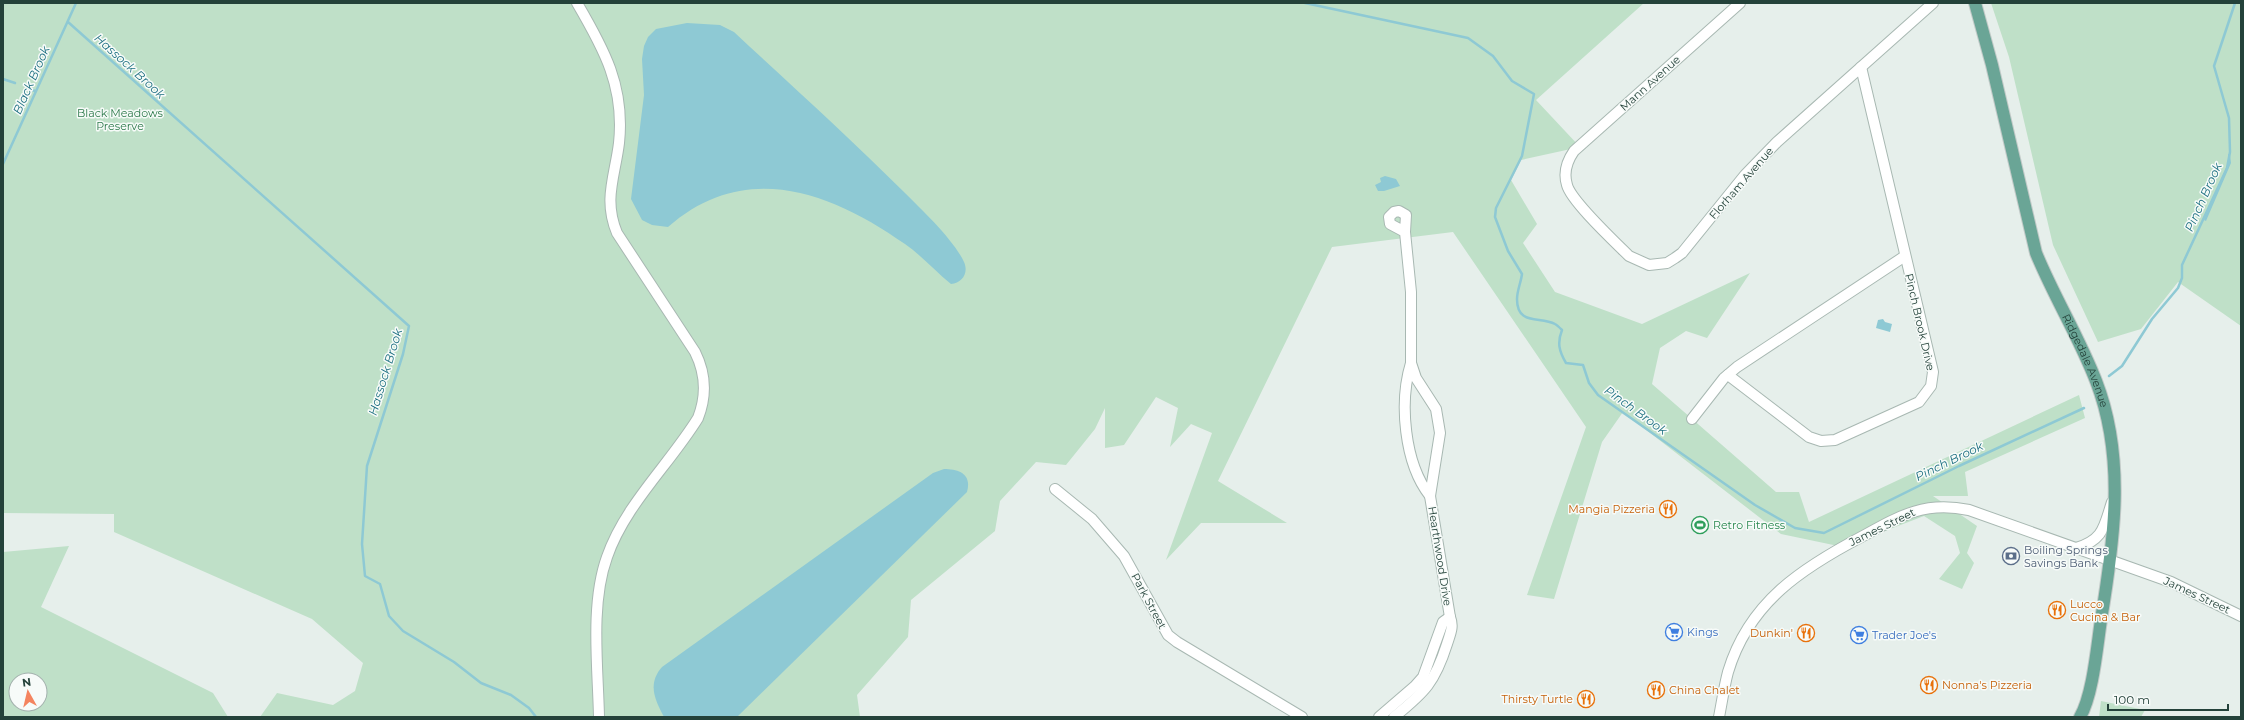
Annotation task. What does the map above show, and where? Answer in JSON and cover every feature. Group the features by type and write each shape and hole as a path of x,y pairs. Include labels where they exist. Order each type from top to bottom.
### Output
{"main road":[{"name":"Ridgedale Avenue","path":"1975,3 2036,253 2045,275 2087,360 2103,400 2114,459 2116,492 2109,560 2095,661 2084,714"}],"street":[{"path":"577,3 607,56 617,89 620,123 609,201 613,223 617,233 695,352 700,361 705,385 702,406 698,418 624,523 607,557 599,598 599,717"},
{"name":"Mann Avenue","path":"1566,166 1574,151 1740,3"},
{"name":"Florham Avenue","path":"1566,166 1565,180 1571,195 1629,256 1649,265 1667,263 1682,253 1755,164 1933,3"},
{"name":"Pinch Brook Drive","path":"1728,375 1809,437 1820,441 1835,440 1919,402 1931,386 1933,372 1861,67"},
{"name":"Hearthwood Drive","path":"1405,232 1411,292 1411,363 1407,376 1406,438 1408,451 1423,487 1430,496"},
{"name":"Pinch Brook Drive","path":"1692,419 1728,375 1905,256"},
{"name":"Hearthwood Drive","path":"1394,717 1425,690 1437,674 1452,624 1430,496 1440,433 1439,422 1436,409 1416,378 1411,363"},
{"name":"Park Street","path":"1055,489 1092,519 1124,556 1168,635 1177,642 1302,717"},
{"path":"2076,548 2090,544 2101,534 2116,492"},
{"name":"James Street","path":"1719,717 1728,673 1734,656 1751,625 1778,591 1791,579 1821,558 1908,512 1930,507 1945,506 1969,510 2183,587 2241,616"},
{"name":"Hearthwood Drive","path":"1379,717 1415,686 1423,677 1444,622 1450,617"}],"green space":[{"name":"Black Meadows Preserve","path":"3,3 1644,3 1536,100 1580,147 1521,160 1511,180 1537,224 1523,243 1555,292 1642,324 1750,273 1707,338 1686,331 1660,348 1652,384 1776,492 1799,492 1809,522 2079,395 2085,418 1965,472 1968,496 1933,496 1977,526 1967,553 1974,563 1962,589 1939,579 1960,553 1955,536 1924,516 1843,547 1781,534 1623,412 1602,442 1554,599 1527,595 1586,427 1453,232 1332,247 1218,481 1287,523 1201,523 1166,560 1212,433 1191,424 1170,447 1178,408 1156,397 1124,445 1105,448 1105,408 1095,429 1066,465 1036,462 1000,501 995,531 911,600 908,637 857,695 860,717 260,717 277,693 333,705 355,691 363,663 312,619 114,532 114,514 3,513"},
{"path":"1991,3 2241,3 2241,326 2178,282 2141,329 2098,342 2053,245 2009,57"},
{"path":"69,546 41,607 213,693 228,717 3,717 3,552"},
{"path":"2101,701 2145,710 2141,717 2099,717"}],"water":[{"path":"687,23 720,25 734,32 884,172 937,226 953,244 964,262 966,270 964,277 958,282 951,284 917,253 877,226 848,210 818,198 788,190 757,189 727,194 697,206 668,227 652,225 642,220 631,199 644,95 642,59 644,46 648,37 656,29"},
{"path":"2228,154 2230,155 2231,163 2206,221 2204,220 2228,163"},
{"path":"1385,176 1396,179 1400,186 1384,191 1378,191 1375,185 1381,182 1380,178"},
{"path":"1883,319 1885,322 1892,324 1890,332 1876,328 1878,320"},
{"path":"944,469 955,470 966,477 968,481 967,492 737,717 664,717 655,698 654,692 657,673 662,667 933,473"}],"waterway":[{"name":"Black Brook","path":"3,164 76,3"},
{"name":"Pinch Brook","path":"1305,3 1468,38 1493,56 1512,81 1534,94 1522,156 1496,208 1495,217 1508,251 1522,274 1517,299 1518,307 1521,313 1530,319 1555,324 1562,330 1560,347 1566,363 1583,365 1589,383 1598,395 1755,505 1795,528 1824,533 1959,466 2084,408"},
{"name":"Pinch Brook","path":"2109,376 2122,366 2152,319 2178,288 2182,278 2182,265 2227,168 2230,152 2229,118 2214,66 2235,3"},
{"name":"Hassock Brook","path":"68,22 409,326 403,354 367,466 362,544 365,576 380,584 389,616 403,631 454,662 481,683 511,695 529,708 536,717"},
{"path":"3,79 15,83"},
{"path":"27,88 35,91"}],"place":[{"name":"Mangia Pizzeria","path":"1668,509"},
{"name":"Retro Fitness","path":"1700,525"},
{"name":"Boiling Springs Savings Bank","path":"2011,556"},
{"name":"Lucco Cucina & Bar","path":"2057,610"},
{"name":"Kings","path":"1674,632"},
{"name":"Dunkin'","path":"1806,633"},
{"name":"Trader Joe's","path":"1859,635"},
{"name":"Nonna's Pizzeria","path":"1929,685"},
{"name":"China Chalet","path":"1656,690"},
{"name":"Thirsty Turtle","path":"1586,699"}]}
